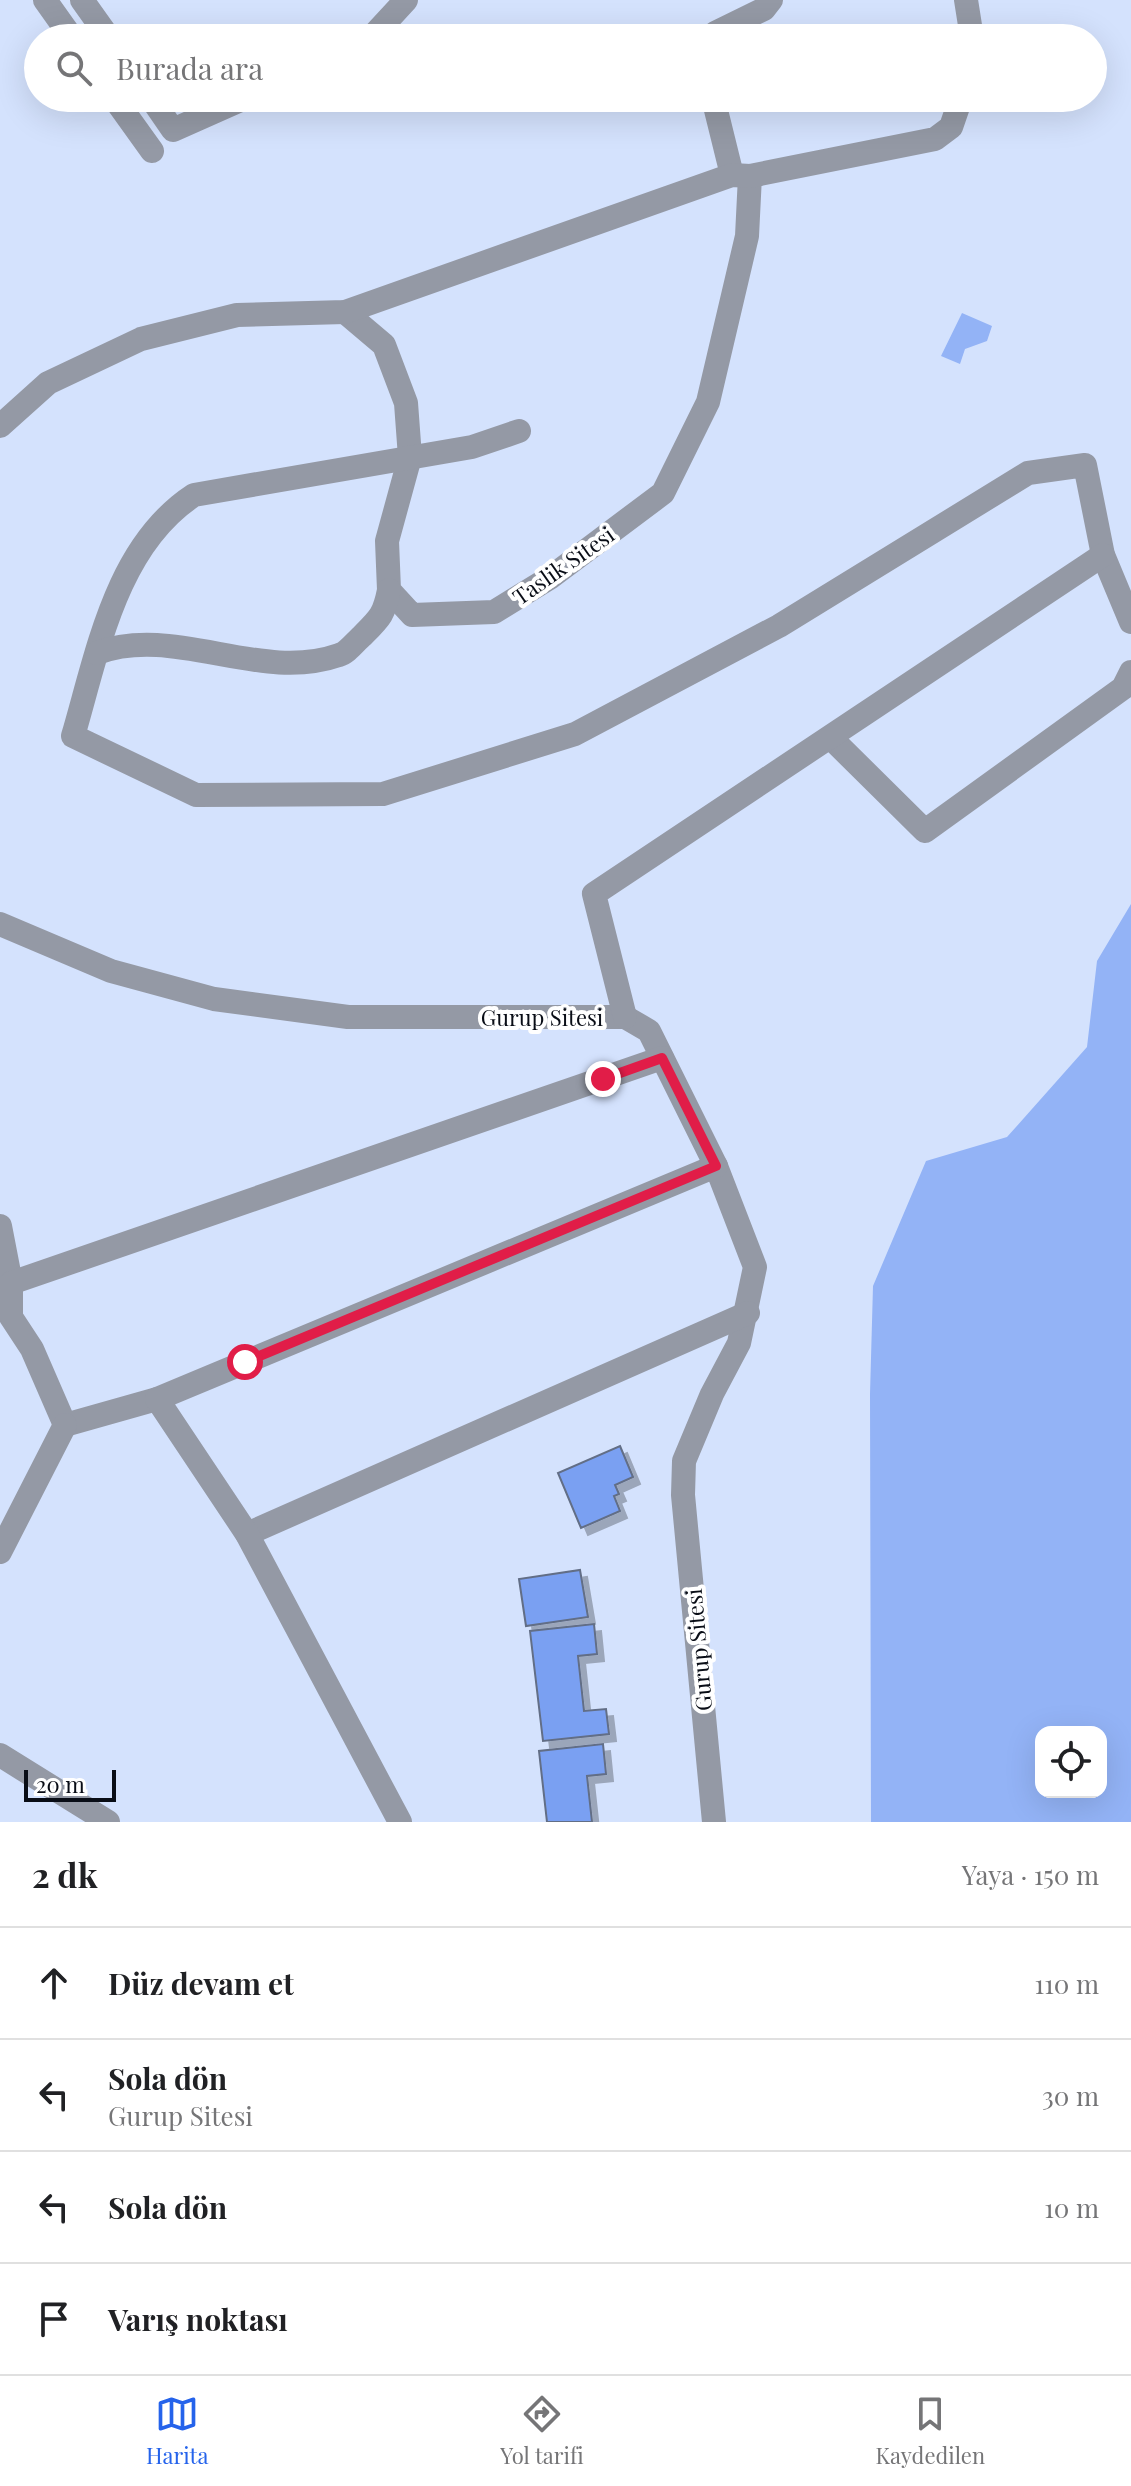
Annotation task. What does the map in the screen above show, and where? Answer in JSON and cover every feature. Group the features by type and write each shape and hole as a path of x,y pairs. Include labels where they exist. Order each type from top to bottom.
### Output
{"street":[{"path":"45,0 62,24"},
{"path":"82,0 99,24"},
{"path":"384,24 406,0"},
{"path":"733,24 764,9 771,0"},
{"path":"966,0 970,24"},
{"path":"124,112 152,151"},
{"path":"161,112 173,130 214,112"},
{"name":"Taslik Sitesi","path":"389,590 412,615 494,612 551,577 663,493 708,402 747,236 741,175 718,112"},
{"path":"0,426 48,383 141,339 237,315 345,312 741,175 935,139 956,119 958,112"},
{"path":"97,653 121,644 197,650 274,664 341,655 383,616 389,590 387,541 410,457 406,403 384,345 345,312"},
{"path":"519,431 472,447 194,495 167,513 120,585 73,736 196,795 383,794 575,734 779,626 1028,473 1085,465 1103,555 1131,622"},
{"path":"625,1017 594,894 832,739 1103,555"},
{"path":"832,739 925,831 1123,688 1131,672"},
{"name":"Gurup Sitesi","path":"0,924 111,971 214,999 348,1017 625,1017 649,1031 716,1166 755,1267 748,1313 739,1343 712,1394 684,1461 683,1495 714,1822"},
{"path":"11,1283 662,1058"},
{"path":"0,1552 65,1425 157,1399 716,1166"},
{"path":"0,1226 11,1283 11,1317 32,1349 65,1425"},
{"path":"247,1534 748,1313"},
{"path":"157,1399 247,1534 400,1822"},
{"path":"0,1755 108,1822"}],"water":[{"path":"962,313 992,326 987,341 965,349 960,364 941,356"},
{"path":"1131,904 1131,1822 871,1822 870,1394 873,1286 926,1161 1007,1137 1087,1047 1097,961"}],"building":[{"path":"620,1446 633,1477 615,1485 619,1494 614,1496 620,1511 581,1528 558,1473"},
{"path":"580,1570 588,1617 526,1626 519,1579"},
{"path":"594,1624 597,1654 578,1656 584,1711 606,1709 609,1734 543,1741 530,1631"},
{"path":"603,1744 606,1774 587,1776 592,1822 547,1822 539,1751"}],"route":[{"path":"245,1362 716,1166 662,1058 603,1079"}]}
